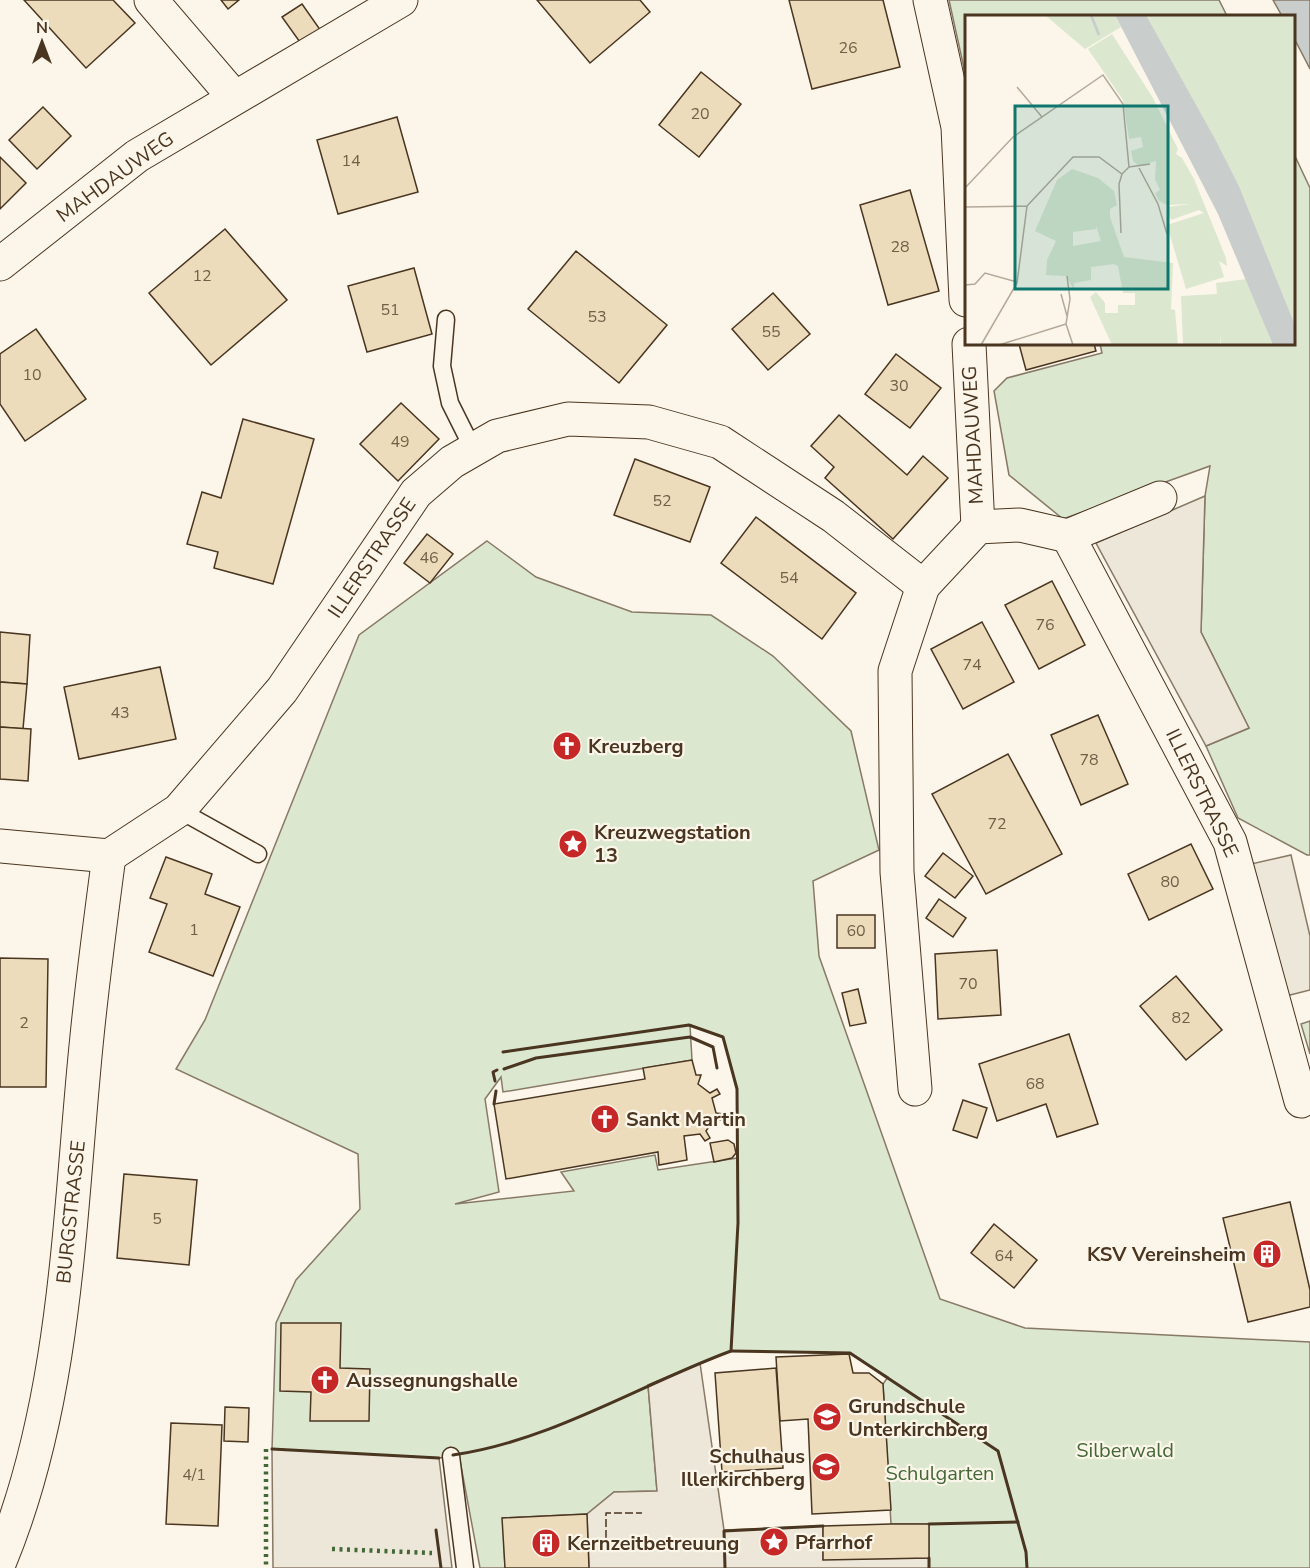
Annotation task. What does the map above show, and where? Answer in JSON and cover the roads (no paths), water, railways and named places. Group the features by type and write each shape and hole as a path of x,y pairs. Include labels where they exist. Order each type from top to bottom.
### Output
{"street":[{"path":"151,0 234,97"},
{"name":"MAHDAUWEG","path":"0,264 137,156 401,0"},
{"path":"930,0 958,127 965,278"},
{"name":"MAHDAUWEG","path":"969,345 978,527"},
{"name":"ILLERSTRASSE","path":"109,856 179,810 282,690 416,493 452,462 497,436 568,418 649,422 720,442 833,516 923,586"},
{"path":"915,1089 897,872 895,671 923,586 978,527 1020,525 1068,536 1161,498"},
{"name":"ILLERSTRASSE","path":"1068,536 1230,842 1301,1101"},
{"path":"0,846 109,856"},
{"name":"BURGSTRASSE","path":"0,1561 8,1508 35,1458 60,1309 74,1202 87,1036 109,856"}],"lane":[{"path":"446,319 442,366 450,404 473,449"},
{"path":"179,810 258,854"},
{"path":"451,1456 465,1568"}],"place":[{"name":"Kreuzberg","path":"567,746"},
{"name":"Kreuzwegstation 13","path":"573,844"},
{"name":"Sankt Martin","path":"605,1119"},
{"name":"KSV Vereinsheim","path":"1267,1254"},
{"name":"Aussegnungshalle","path":"325,1380"},
{"name":"Grundschule Unterkirchberg","path":"827,1417"},
{"name":"Schulhaus Illerkirchberg","path":"826,1467"},
{"name":"Pfarrhof","path":"774,1542"},
{"name":"Kernzeitbetreuung","path":"546,1543"}],"park label":[{"name":"Silberwald","path":"1125,1450"},
{"name":"Schulgarten","path":"940,1473"}]}
